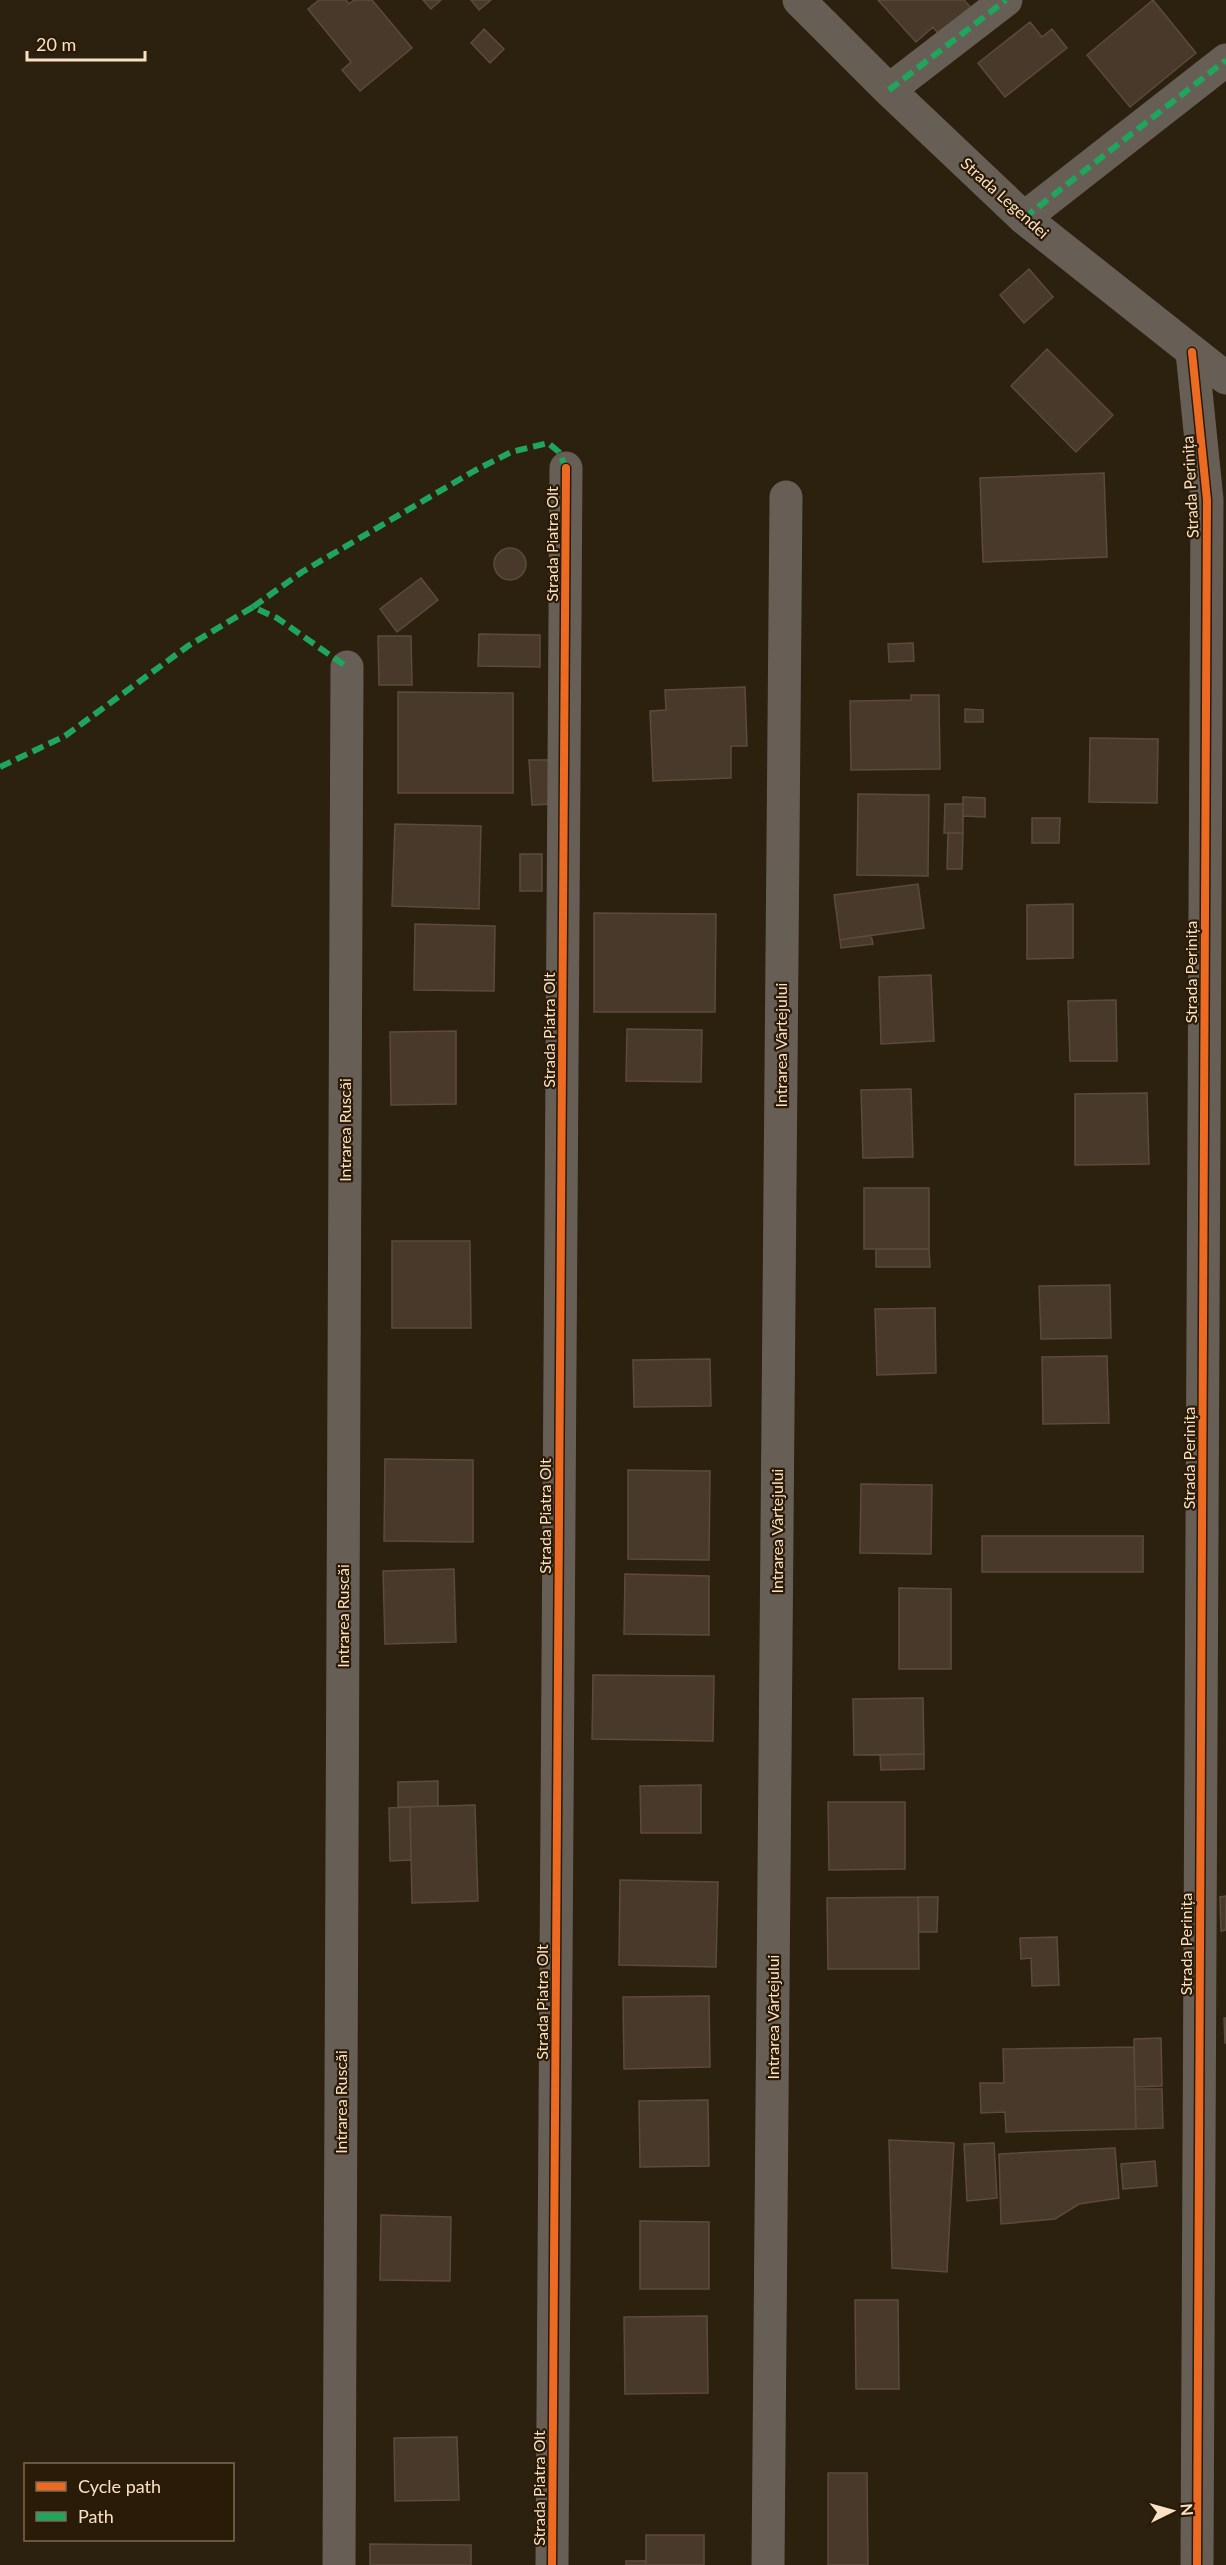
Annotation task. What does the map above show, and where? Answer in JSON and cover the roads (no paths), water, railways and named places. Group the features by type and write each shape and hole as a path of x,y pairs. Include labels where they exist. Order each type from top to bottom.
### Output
{"street":[{"name":"Strada Legendei","path":"799,0 889,90 1024,218 1226,378"},
{"path":"889,90 1006,0"},
{"path":"1024,218 1226,60"},
{"name":"Strada Perinița","path":"1192,352 1206,500 1197,2565"},
{"name":"Strada Piatra Olt","path":"552,2565 566,468"},
{"name":"Intrarea Vârtejului","path":"768,2565 786,497"},
{"name":"Intrarea Ruscăi","path":"339,2565 347,667"}]}
